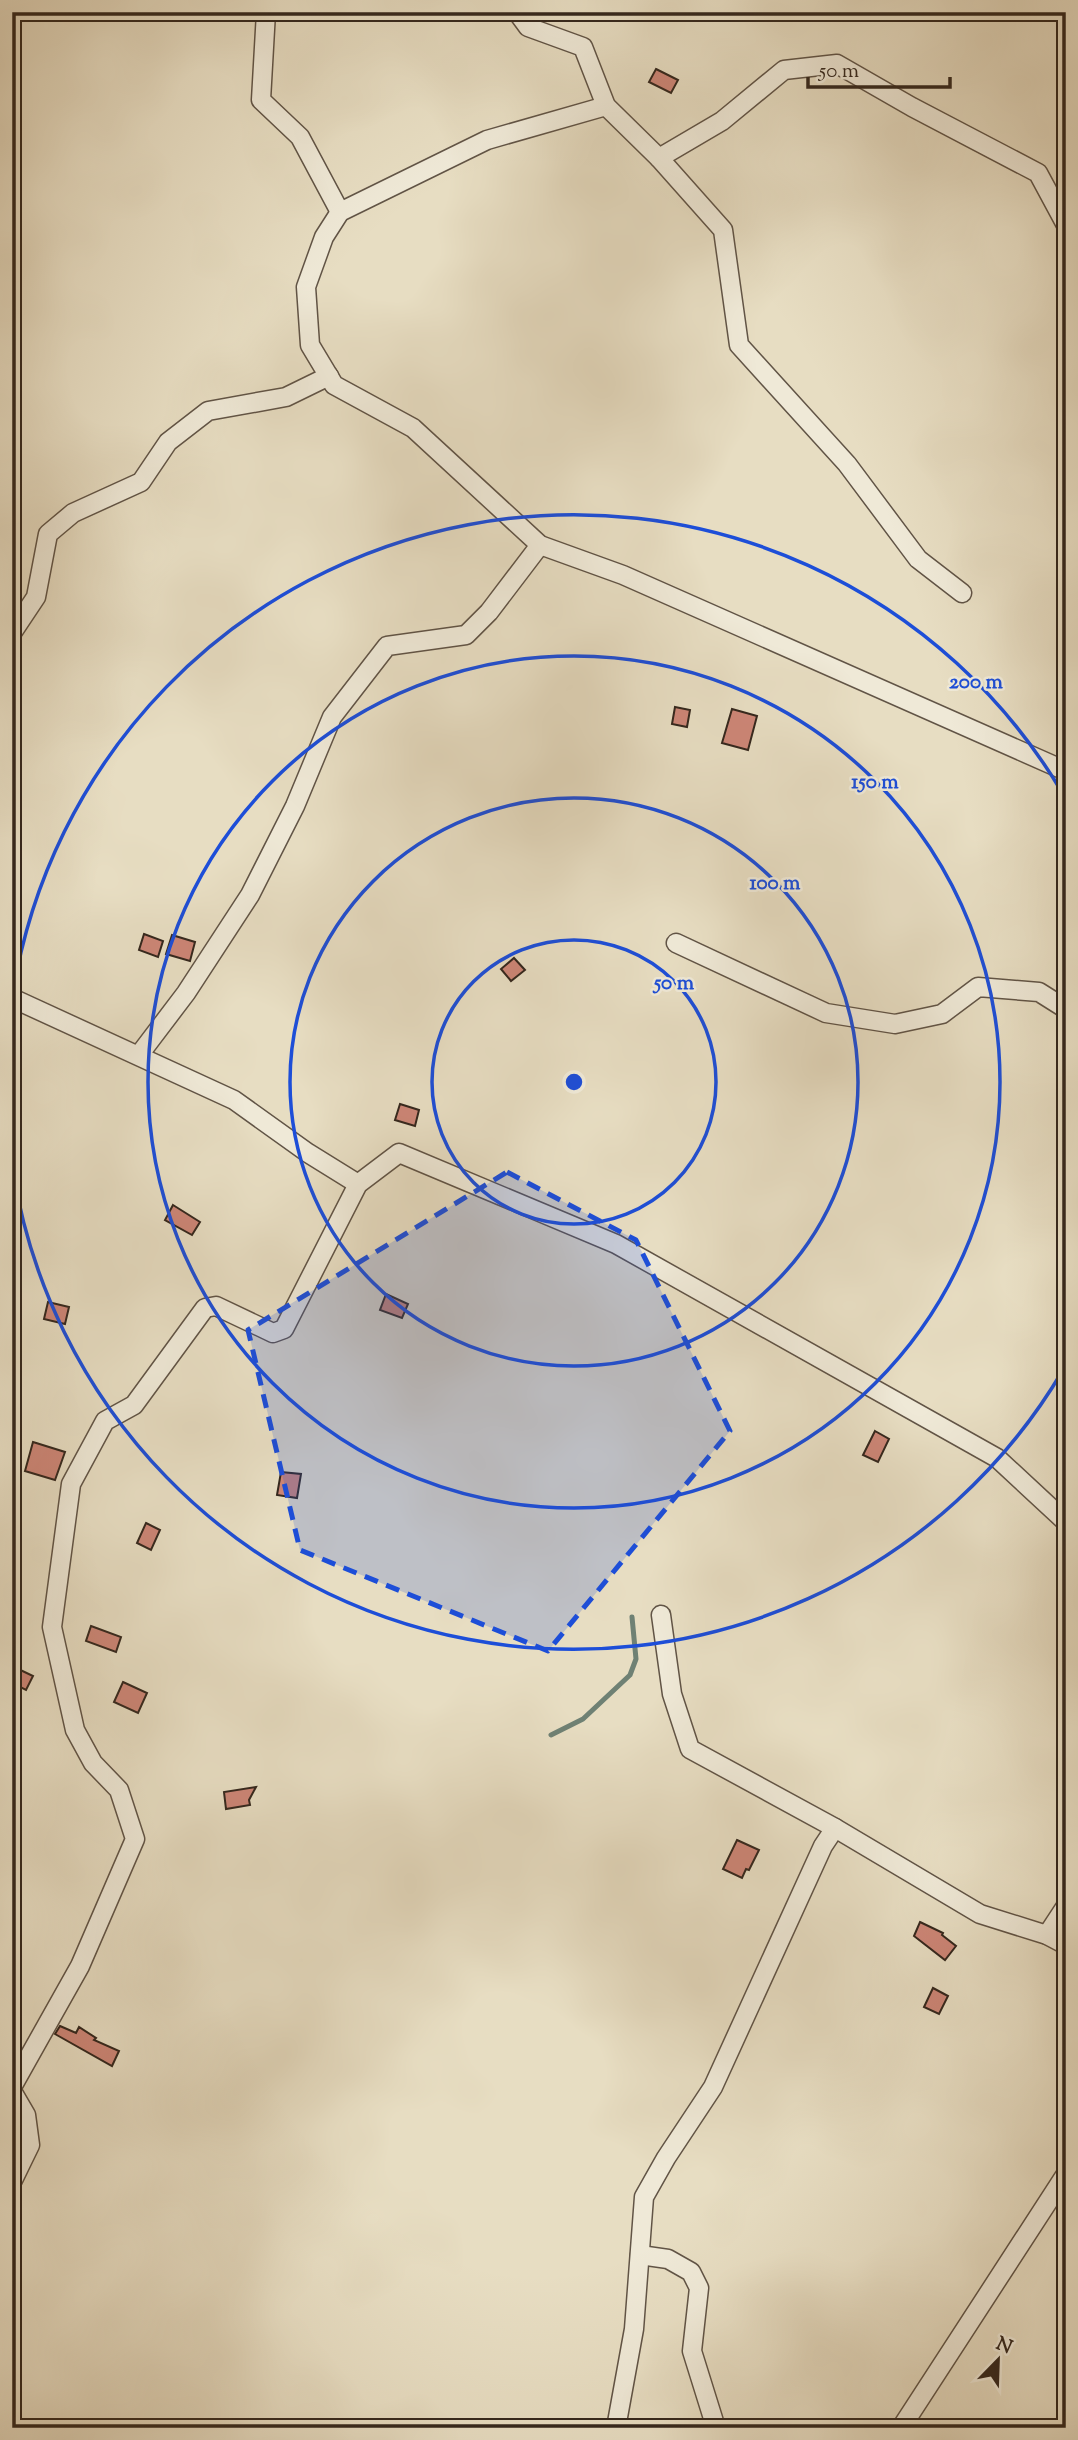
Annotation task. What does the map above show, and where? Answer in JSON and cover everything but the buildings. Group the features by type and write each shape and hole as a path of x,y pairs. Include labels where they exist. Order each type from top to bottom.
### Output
{"street":[{"path":"266,12 261,100 300,137 340,212"},
{"path":"517,12 528,27 583,47 606,106 659,158 723,230 739,345 847,464 918,559 962,593"},
{"path":"659,158 722,121 784,70 837,64 1038,173 1066,225"},
{"path":"606,106 487,140 340,212 324,237 306,286 310,345 334,385 413,428 540,545 623,575 1066,771"},
{"path":"12,634 36,597 48,534 73,513 141,482 168,442 208,411 286,397 329,376"},
{"path":"139,1055 186,993 250,895 295,806 332,718 387,646 467,635 489,612 540,545"},
{"path":"676,943 826,1013 895,1024 942,1014 978,987 1039,992 1066,1009"},
{"path":"12,998 234,1100 307,1153 358,1184"},
{"path":"12,2182 30,2146 26,2115 12,2089 80,1966 135,1839 119,1790 93,1763 75,1730 52,1627 71,1484 106,1421 134,1405 205,1308 216,1306 273,1333 284,1329 358,1184 399,1153 616,1244 997,1458 1066,1522"},
{"path":"661,1615 672,1694 690,1749 835,1828 980,1914 1066,1945"},
{"path":"616,2428 634,2329 644,2197 713,2087 823,1846 835,1828"},
{"path":"1047,1936 1066,1906"},
{"path":"901,2428 1066,2174"},
{"path":"640,2255 668,2259 691,2272 699,2288 692,2351 716,2428"}],"highlighted area":[{"path":"507,1172 636,1240 730,1431 548,1651 300,1550 248,1330"}],"waterway":[{"path":"551,1735 583,1719 630,1675 636,1659 632,1617"}]}
